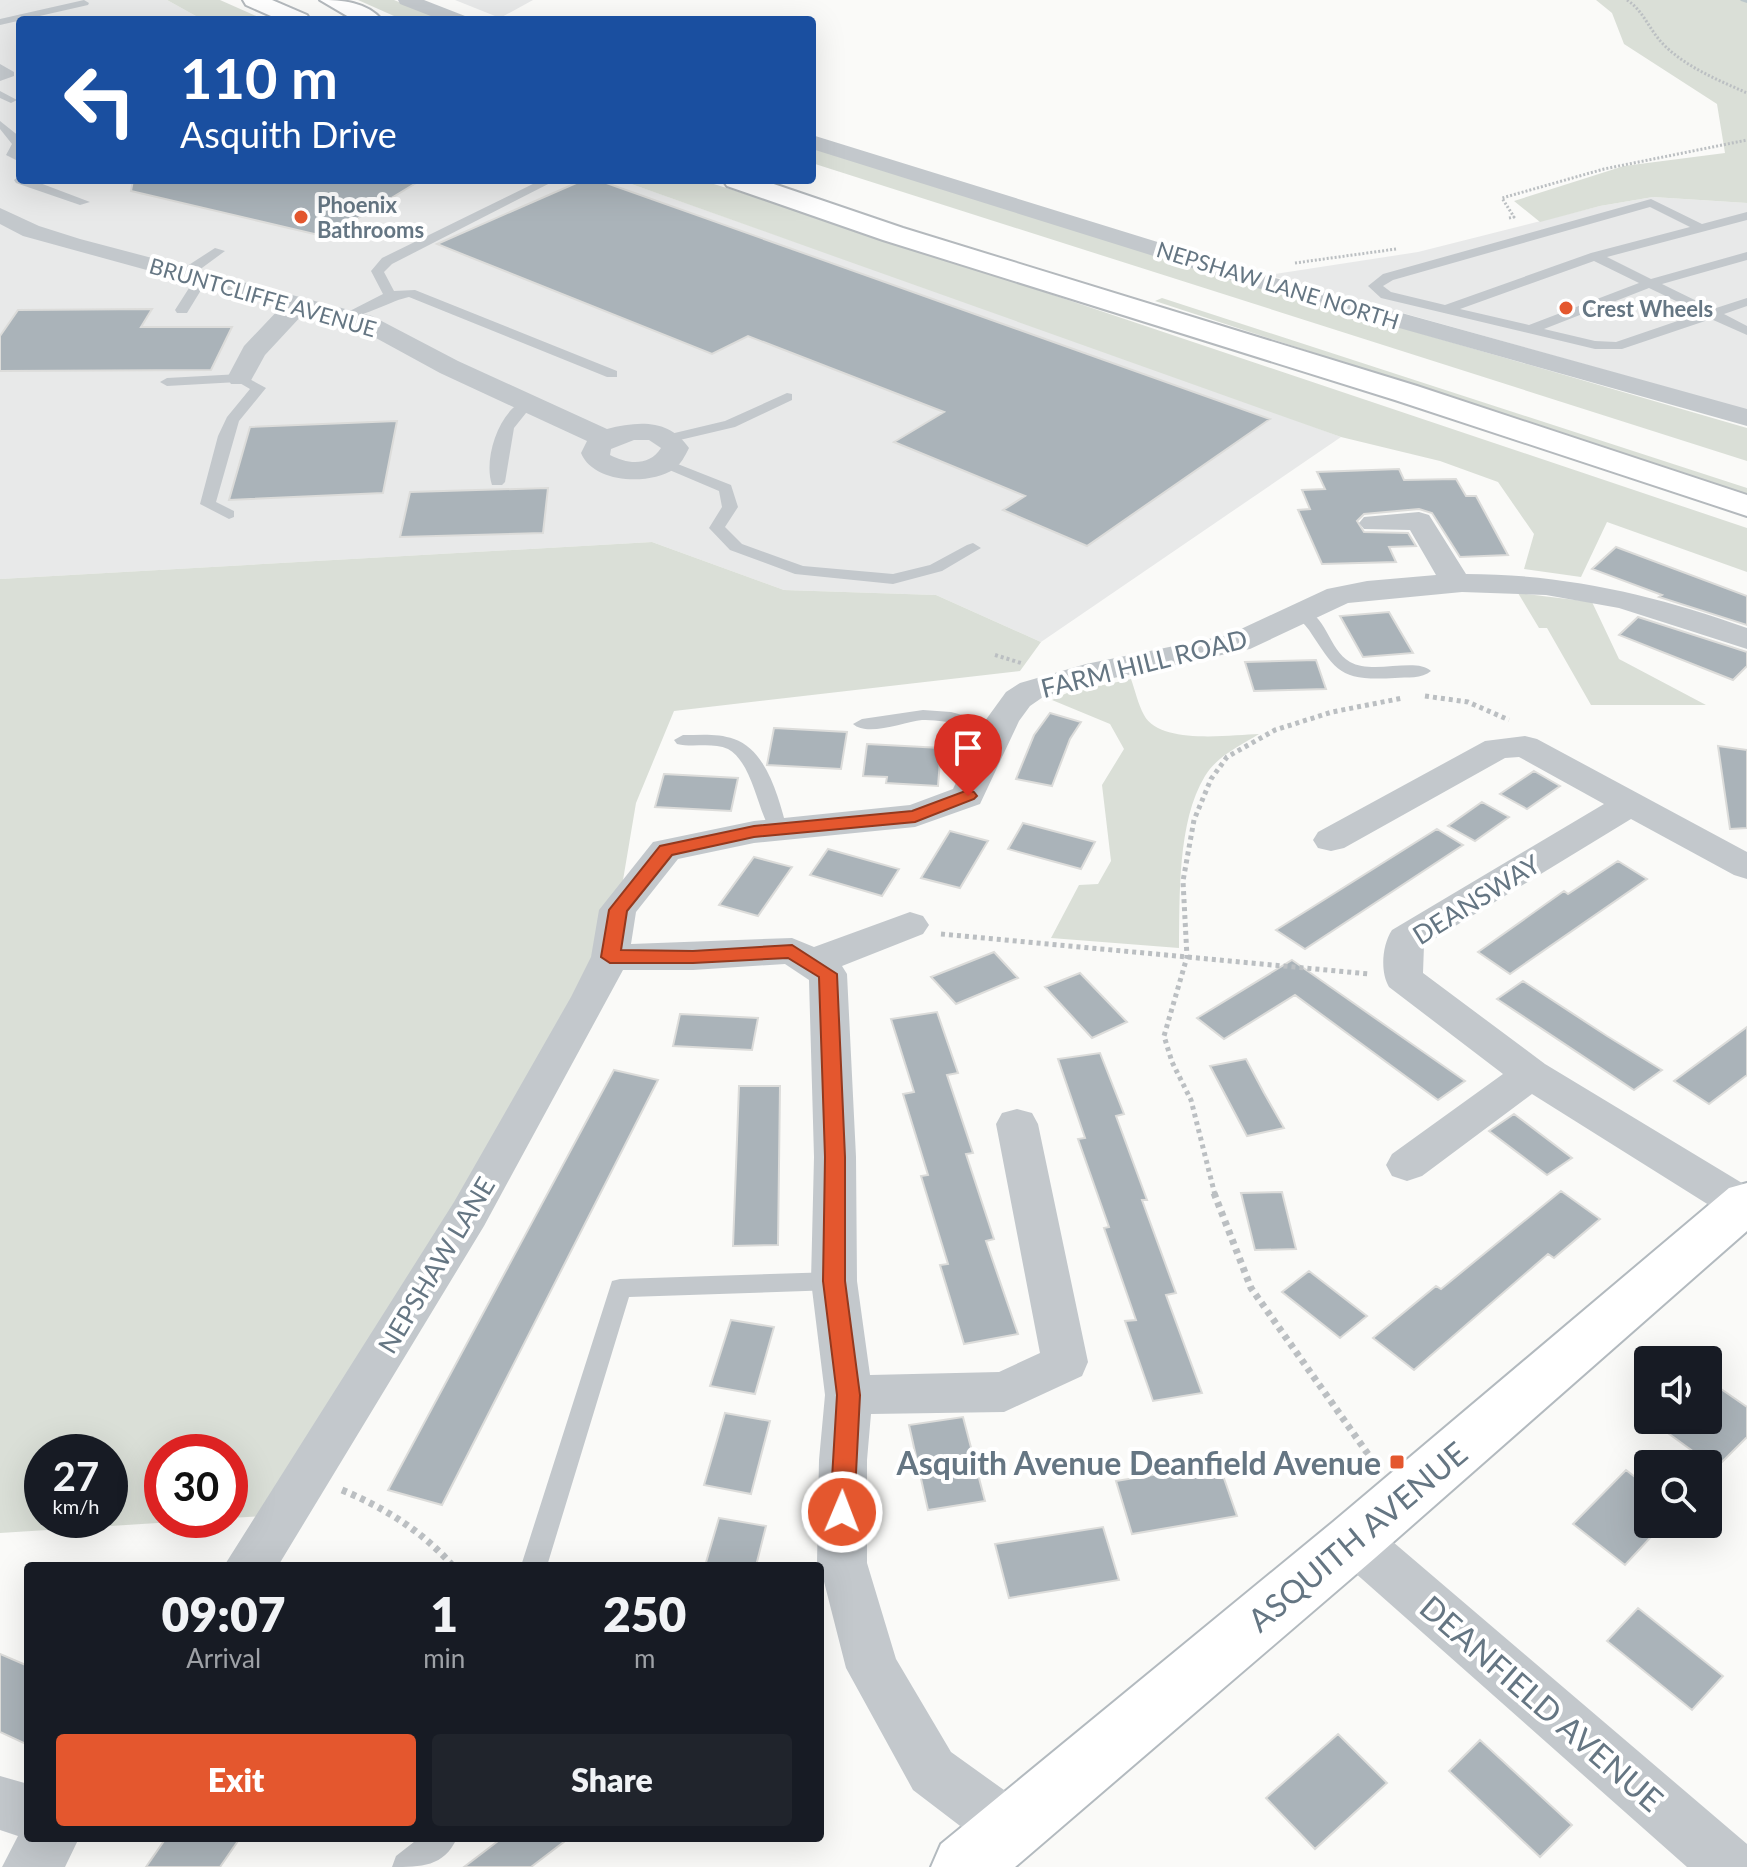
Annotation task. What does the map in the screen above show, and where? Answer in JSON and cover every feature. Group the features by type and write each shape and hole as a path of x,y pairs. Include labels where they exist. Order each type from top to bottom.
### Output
{"main road":[{"path":"254,0 290,16"},
{"path":"331,0 363,16"},
{"path":"816,178 845,188"},
{"path":"748,184 893,234 1406,393 1747,506"},
{"path":"1072,260 1643,442"},
{"name":"ASQUITH AVENUE","path":"964,1867 1354,1540 1745,1204"}],"street":[{"path":"418,3 449,16"},
{"name":"NEPSHAW LANE NORTH","path":"816,143 1237,274 1746,417"},
{"name":"BRUNTCLIFFE AVENUE","path":"0,215 31,231 363,321 449,367 606,439"},
{"path":"240,378 253,352 299,303"},
{"path":"634,431 649,432 666,451 637,471 608,466 598,460 595,453 598,445 606,439 634,431"},
{"path":"1374,523 1419,521 1456,583"},
{"name":"FARM HILL ROAD","path":"610,957 618,910 666,850 778,829 915,816 968,796 998,730 1020,697 1053,682 1242,641 1339,596 1456,583 1513,582 1560,586 1622,597 1669,610 1747,639"},
{"path":"1331,840 1497,748 1528,739 1630,804 1747,867"},
{"name":"DEANSWAY","path":"1630,804 1405,939 1403,978 1531,1074 1745,1204"},
{"path":"809,964 910,925"},
{"path":"610,957 693,957 792,951 828,974 835,1157 834,1281 849,1395 843,1460 842,1563 872,1668 932,1771 1009,1828"},
{"name":"NEPSHAW LANE","path":"252,1562 469,1214 591,997 610,957"},
{"path":"1407,1165 1531,1074"},
{"path":"849,1395 1004,1392 1065,1362 1017,1124"},
{"name":"DEANFIELD AVENUE","path":"1354,1540 1730,1867"},
{"path":"0,1803 24,1811"},
{"path":"31,1867 48,1842"}],"lane":[{"path":"27,16 84,3"},
{"path":"0,67 10,74 0,78"},
{"path":"0,124 16,140"},
{"path":"0,163 16,157"},
{"path":"29,184 84,202"},
{"path":"390,296 377,271 387,261 542,184"},
{"path":"1701,228 1651,203 1388,277 1375,286 1386,295 1595,345 1617,346 1747,302"},
{"path":"1447,309 1595,256 1747,216"},
{"path":"182,310 194,275 219,251"},
{"path":"1595,256 1747,331"},
{"path":"1532,329 1650,283 1747,256"},
{"path":"347,316 390,296 410,293 612,374"},
{"path":"167,382 240,378 259,388 232,420 208,504 229,514"},
{"path":"666,451 787,397"},
{"path":"497,482 504,426 513,413 527,403"},
{"path":"666,451 726,488 730,507 717,528 736,547 801,571 893,579 936,568 973,548"},
{"path":"1300,612 1316,624 1333,657 1356,674 1422,671"},
{"path":"862,724 923,715 951,717 998,730"},
{"path":"683,740 731,743 748,760 767,788 778,829"},
{"path":"535,1562 620,1288 834,1281"},
{"path":"407,1867 437,1842"}],"path":[{"path":"1627,0 1647,17 1661,43 1687,63 1747,93"},
{"path":"1499,222 1514,217 1502,198 1604,169 1747,140"},
{"path":"1237,274 1255,263 1278,265 1405,248"},
{"path":"1401,1499 1315,1383 1251,1288 1221,1215 1191,1100 1172,1062 1164,1036 1187,957 1183,881 1194,820 1211,779 1227,757 1275,730 1332,712 1412,696 1447,695 1480,704 1528,739"},
{"path":"910,925 929,932 1403,978"},
{"path":"307,1477 379,1505 434,1543 450,1562"}],"shaded area":[{"path":"0,0 167,0 196,16 16,16 16,184 631,184 1341,437 1041,642 936,595 784,590 652,542 0,579"},
{"path":"167,0 220,0 256,16 196,16"},
{"path":"358,0 394,0 433,16 394,16"},
{"path":"455,0 533,0 504,16 495,16"},
{"path":"1596,0 1747,0 1747,203 1653,197 1600,206 1540,222 1514,201 1624,166 1725,153 1717,104 1624,44 1612,13"},
{"path":"816,148 1347,312 1747,428 1747,461 816,164"},
{"path":"631,184 714,184 854,228 1747,528 1747,572 1607,522 1581,577 1524,569 1534,534 1498,482 1440,461 1341,437"},
{"name":"Crest Wheels","path":"1653,197 1747,203 1747,410 1268,275 1418,252 1600,206"},
{"path":"1162,298 1747,488 1747,494 1155,301"},
{"path":"652,542 784,590 936,595 1041,642 1020,671 674,711 636,803 610,957 284,1515 248,1517 248,1434 144,1434 144,1524 128,1525 128,1434 24,1434 24,1531 0,1533 0,579"},
{"path":"1518,593 1592,602 1619,659 1706,705 1591,705 1547,628 1539,628"},
{"path":"1131,679 1144,715 1164,731 1196,736 1259,734 1216,763 1205,776 1196,795 1189,815 1182,860 1179,948 1051,938 1079,885 1098,884 1111,861 1102,785 1124,749 1110,724 1052,700 1067,693"}],"building":[{"name":"Phoenix Bathrooms","path":"132,184 414,184 327,237 131,191"},
{"path":"574,184 609,184 1270,419 1087,546 1003,510 1025,496 894,442 944,412 748,336 712,354 437,244"},
{"path":"152,309 141,327 232,327 211,370 0,371 0,336 18,310"},
{"path":"397,421 383,493 229,500 250,427"},
{"path":"1399,469 1404,480 1456,479 1466,496 1476,496 1508,555 1460,557 1432,513 1419,509 1364,514 1357,521 1364,532 1408,533 1416,546 1389,547 1396,562 1322,564 1298,510 1310,509 1302,490 1325,489 1317,472"},
{"path":"548,488 543,533 400,537 410,492"},
{"path":"1616,547 1747,596 1747,625 1659,597 1662,595 1592,569"},
{"path":"1389,612 1413,653 1363,657 1340,616"},
{"path":"1638,617 1747,652 1747,666 1733,680 1619,635"},
{"path":"1316,660 1326,689 1254,691 1245,662"},
{"path":"1050,713 1081,722 1070,739 1052,786 1016,779 1034,735"},
{"path":"774,728 847,732 841,769 767,765"},
{"path":"867,744 941,748 938,786 886,783 887,777 863,776"},
{"path":"1718,746 1747,750 1747,828 1730,829"},
{"path":"1534,771 1560,786 1527,809 1500,794"},
{"path":"664,774 738,778 731,811 655,807"},
{"path":"1482,802 1509,817 1475,841 1448,826"},
{"path":"1023,823 1095,842 1081,869 1008,849"},
{"path":"1437,829 1463,845 1305,949 1276,930"},
{"path":"950,831 988,841 960,888 921,878"},
{"path":"828,849 899,869 882,896 810,875"},
{"path":"754,857 792,867 758,916 719,905"},
{"path":"1618,861 1647,879 1510,974 1478,952 1564,891 1568,894"},
{"path":"994,952 1018,978 956,1004 931,977"},
{"path":"1292,960 1465,1081 1438,1100 1295,995 1224,1039 1197,1018"},
{"path":"1080,973 1127,1022 1092,1038 1045,987"},
{"path":"1523,981 1662,1070 1634,1090 1497,999"},
{"path":"937,1012 958,1073 947,1075 973,1153 966,1154 994,1239 986,1241 1018,1334 964,1344 940,1265 948,1264 921,1176 928,1175 903,1094 914,1092 891,1019"},
{"path":"680,1014 758,1018 752,1050 673,1046"},
{"path":"1747,1027 1747,1075 1709,1104 1674,1081"},
{"path":"1100,1053 1124,1114 1116,1116 1176,1293 1166,1295 1202,1393 1153,1401 1125,1321 1136,1320 1104,1228 1109,1227 1078,1139 1085,1138 1058,1059"},
{"path":"1246,1059 1284,1128 1247,1136 1210,1066"},
{"path":"614,1070 658,1080 442,1505 388,1490"},
{"path":"739,1086 780,1086 778,1245 733,1246"},
{"path":"1514,1114 1572,1158 1547,1175 1489,1131"},
{"path":"1561,1191 1600,1219 1554,1258 1548,1254 1414,1370 1373,1338 1436,1286 1441,1289"},
{"path":"1282,1192 1296,1249 1255,1250 1241,1193"},
{"path":"1309,1271 1367,1316 1340,1338 1282,1292"},
{"path":"731,1320 774,1327 755,1394 710,1386"},
{"path":"1722,1390 1747,1407 1747,1437 1722,1462 1722,1450 1691,1450 1669,1434 1722,1434"},
{"path":"725,1413 770,1421 751,1494 704,1485"},
{"path":"963,1417 985,1501 928,1510 909,1425"},
{"path":"1219,1464 1237,1516 1132,1534 1116,1481"},
{"path":"1626,1470 1634,1476 1634,1538 1650,1538 1625,1565 1573,1524"},
{"path":"719,1518 766,1526 757,1562 706,1562"},
{"path":"1103,1527 1119,1580 1009,1598 995,1544"},
{"path":"1638,1608 1723,1676 1692,1710 1607,1641"},
{"path":"0,1654 24,1664 24,1743 0,1732"},
{"path":"1338,1734 1387,1783 1315,1849 1266,1798"},
{"path":"1480,1740 1572,1825 1540,1857 1449,1771"},
{"path":"163,1842 237,1842 220,1867 146,1867"},
{"path":"497,1842 564,1842 531,1867 464,1867"}],"waterway":[{"path":"1743,0 1747,1"}],"place":[{"name":"Phoenix Bathrooms","path":"301,217"},
{"name":"Crest Wheels","path":"1566,308"},
{"name":"Asquith Avenue Deanfield Avenue","path":"1397,1462"}],"route":[{"path":"842,1512 849,1395 834,1281 835,1157 828,974 792,951 693,957 610,957 618,910 666,850 754,832 915,816 968,796"}]}
